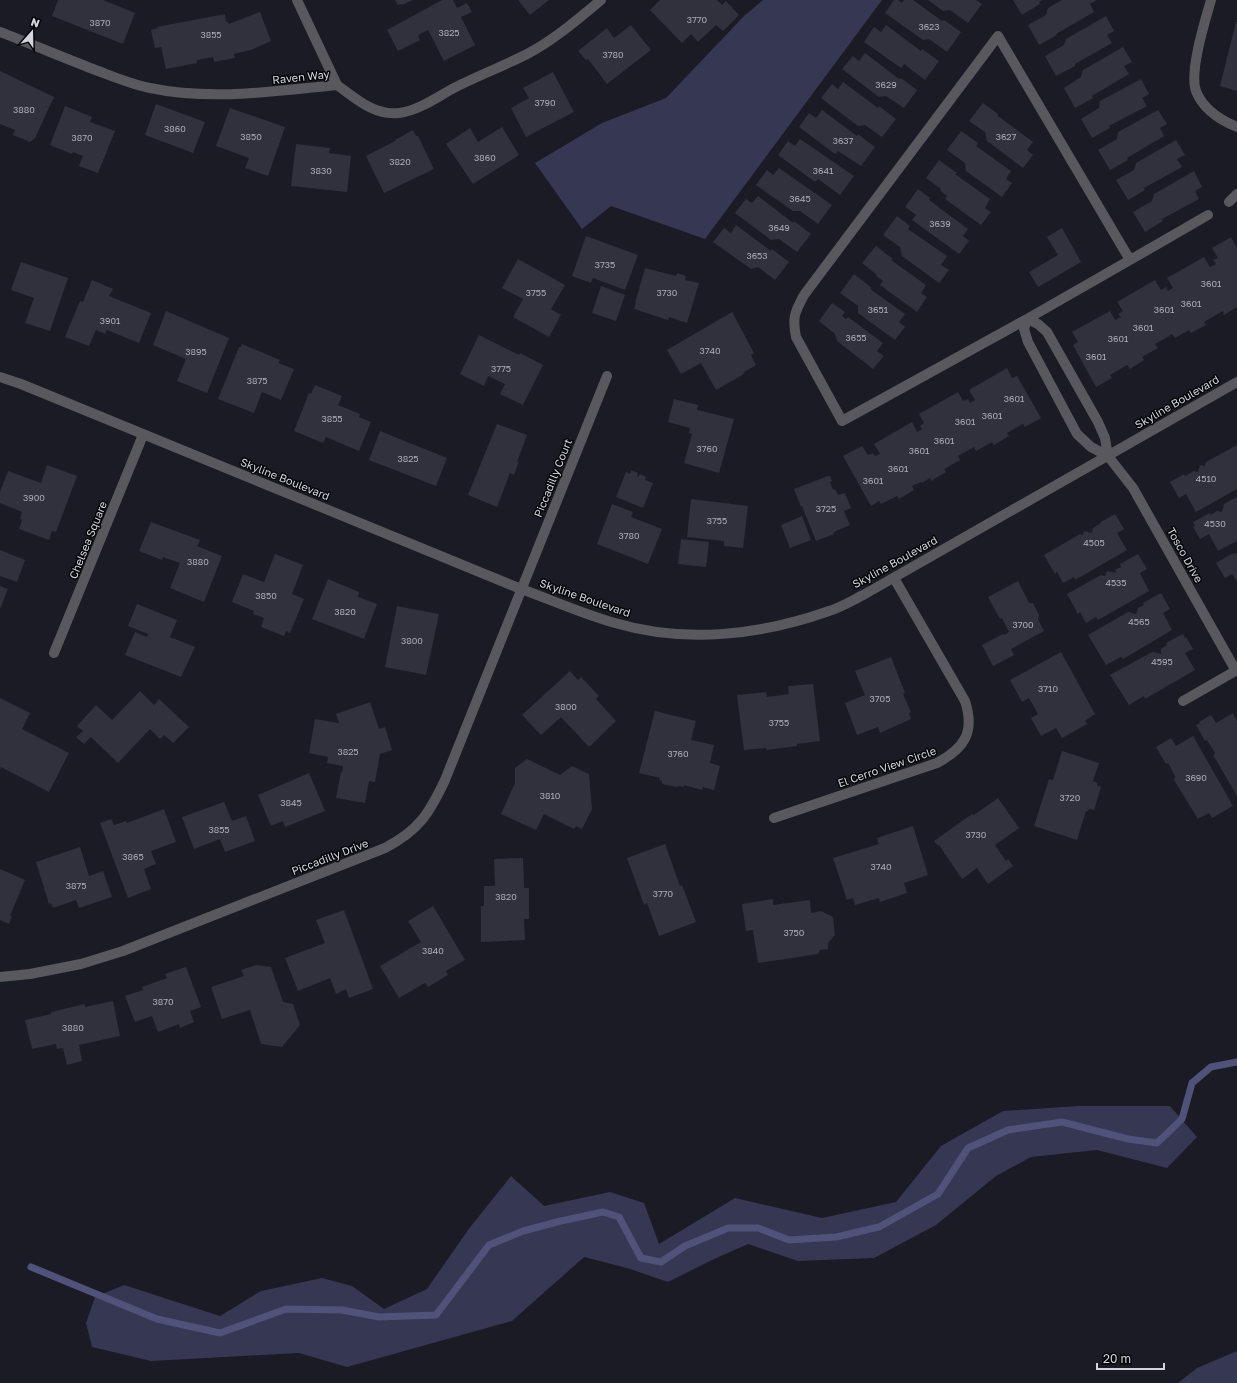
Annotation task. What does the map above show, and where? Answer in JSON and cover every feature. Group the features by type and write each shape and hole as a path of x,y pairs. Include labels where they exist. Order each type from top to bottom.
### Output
{"street":[{"path":"297,0 337,85"},
{"name":"Raven Way","path":"0,32 126,82 149,88 201,95 242,95 337,85 370,109 399,113 416,108 530,53 547,42 600,0"},
{"path":"1211,0 1200,40 1195,68 1196,90 1203,104 1218,118 1237,127"},
{"path":"1130,260 998,36 804,295 793,322 796,337 842,421 1027,319 1208,216"},
{"path":"1229,202 1237,194"},
{"path":"1027,319 1038,324 1047,332 1098,422 1105,438 1108,456"},
{"path":"1027,319 1024,329 1028,342 1077,434 1091,447 1108,456"},
{"name":"Piccadilly Court","path":"521,589 607,376"},
{"name":"Skyline Boulevard","path":"0,377 21,384 521,589 616,623 654,632 696,635 741,633 781,626 831,611 894,578 1237,382"},
{"name":"Chelsea Square","path":"54,653 143,435"},
{"name":"Tosco Drive","path":"1108,456 1134,488 1236,670"},
{"name":"El Cerro View Circle","path":"774,818 937,763 949,757 966,737 969,726 969,713 965,701 894,578"},
{"name":"Piccadilly Drive","path":"0,977 30,974 81,964 123,951 385,848 402,839 414,829 428,813 436,800 521,589"},
{"path":"1183,701 1236,670"}],"shaded area":[{"path":"763,0 882,0 705,239 611,206 582,229 535,163 602,123 666,98 744,16"},
{"path":"1078,1106 1170,1106 1197,1137 1167,1168 1097,1150 1031,1157 996,1176 936,1225 874,1258 798,1261 748,1244 668,1282 627,1268 584,1257 512,1321 347,1367 299,1353 151,1361 92,1347 86,1323 95,1297 124,1285 220,1316 261,1291 322,1278 352,1286 384,1309 427,1289 468,1230 511,1176 544,1206 610,1192 644,1203 659,1244 735,1198 822,1218 896,1202 941,1146 1003,1111"},
{"path":"1237,1351 1237,1383 1178,1383 1197,1368"}],"building":[{"path":"58,0 103,0 135,13 123,44 52,16"},
{"path":"395,0 413,0 402,5 398,5"},
{"path":"442,0 453,0 457,8 467,3 472,12 461,17 475,45 444,61 428,30 418,35 420,40 398,51 387,30"},
{"path":"518,0 549,0 530,15"},
{"path":"660,0 717,0 722,5 726,1 739,15 723,31 716,25 698,42 691,34 682,43 650,10"},
{"path":"894,0 898,0 902,3 904,0 913,0 942,21 944,20 961,32 947,52 929,39 923,40 885,13"},
{"path":"928,0 976,0 982,4 968,23 950,10 943,11"},
{"path":"1013,0 1042,0 1039,2 1040,4 1022,15"},
{"path":"1062,0 1097,0 1090,4 1094,12 1039,45 1028,25 1046,15 1048,8"},
{"path":"260,12 271,41 251,50 234,54 235,58 214,62 213,57 197,60 197,63 166,69 161,47 155,48 151,30 158,28 157,27 225,14 226,22 229,24"},
{"path":"1106,16 1114,31 1107,35 1112,43 1056,76 1045,56 1064,45 1066,39"},
{"path":"1237,22 1237,91 1220,86"},
{"path":"631,25 651,50 607,84 588,59 586,60 578,51 607,28 614,38"},
{"path":"886,25 921,51 922,49 939,61 925,80 904,64 901,68 864,42 874,27 881,32"},
{"path":"1123,47 1132,62 1124,66 1129,74 1075,108 1064,88 1081,77 1083,70"},
{"path":"865,53 899,79 901,78 917,90 904,108 886,96 879,97 842,69 853,56 859,61"},
{"path":"0,71 54,97 35,138 30,142 13,135 15,130 0,124"},
{"path":"553,72 574,112 526,137 511,108 529,98 523,88"},
{"path":"1141,79 1149,94 1142,98 1147,106 1109,126 1110,128 1092,138 1081,119 1099,108 1100,101"},
{"path":"843,82 878,108 879,106 896,119 882,137 865,125 858,126 821,98 832,84 838,89"},
{"path":"983,103 1033,142 1027,150 1033,155 1023,168 987,141 985,132 969,121"},
{"path":"156,104 205,122 193,153 145,135"},
{"path":"65,106 92,117 90,122 115,131 98,173 79,166 83,156 73,152 72,154 50,145"},
{"path":"230,108 285,127 268,176 245,168 249,158 216,146"},
{"path":"822,110 857,136 858,134 875,147 861,166 838,151 835,154 799,127 809,113 816,118"},
{"path":"1158,110 1167,124 1160,128 1164,136 1110,170 1098,150 1117,139 1118,132"},
{"path":"502,127 519,155 473,184 446,144 470,128 478,142"},
{"path":"413,130 416,136 418,136 434,169 384,193 366,156"},
{"path":"961,131 978,143 976,146 1011,171 1006,179 1012,183 1002,197 966,171 965,163 947,150"},
{"path":"800,139 854,176 840,195 818,179 815,182 778,155 788,141 795,146"},
{"path":"1176,140 1185,155 1177,159 1182,167 1144,188 1145,190 1128,200 1116,180 1134,170 1136,163"},
{"path":"296,144 330,148 329,153 351,156 347,192 291,186"},
{"path":"939,160 957,173 955,174 990,199 985,208 991,212 981,225 945,199 947,196 940,190 941,189 926,178"},
{"path":"779,168 832,205 818,224 800,211 793,211 756,185 767,170 773,175"},
{"path":"1194,171 1202,187 1195,191 1199,199 1162,219 1163,221 1145,232 1133,212 1152,201 1154,194"},
{"path":"918,189 930,198 929,200 968,229 963,236 969,241 959,254 912,220 916,215 905,207"},
{"path":"758,196 793,223 794,221 811,234 797,252 779,239 771,240 735,213 746,199 752,203"},
{"path":"897,216 910,226 908,229 947,256 941,265 949,270 939,283 902,256 900,247 883,235"},
{"path":"736,225 771,251 772,249 789,262 775,280 758,267 751,269 713,242 724,228 731,233"},
{"path":"1062,228 1081,262 1038,287 1029,272 1058,255 1047,237"},
{"path":"586,236 638,255 625,290 593,278 591,283 572,276"},
{"path":"1231,237 1237,248 1237,307 1224,315 1223,311 1204,322 1206,325 1191,333 1189,330 1175,338 1172,334 1155,344 1158,348 1142,357 1144,360 1130,369 1127,365 1110,375 1112,378 1096,387 1073,345 1078,342 1072,332 1110,311 1115,320 1121,317 1118,314 1123,311 1117,302 1155,280 1161,290 1166,287 1168,291 1173,288 1167,278 1204,257 1210,267 1216,264 1213,260 1218,258 1212,248"},
{"path":"876,246 893,259 891,260 926,285 921,293 927,297 917,312 880,285 883,281 862,263"},
{"path":"518,259 565,285 551,309 561,315 549,337 513,317 523,299 502,288"},
{"path":"21,262 68,278 50,331 25,323 34,298 11,290"},
{"path":"645,268 676,276 677,273 686,276 685,280 699,283 687,323 669,317 668,320 634,309"},
{"path":"854,274 872,288 870,289 905,314 899,322 905,327 895,340 858,313 858,306 840,293"},
{"path":"92,280 113,289 109,296 151,313 139,343 107,330 105,334 96,330 89,346 65,337 80,301 83,302"},
{"path":"601,286 625,295 616,321 592,313"},
{"path":"832,303 845,312 842,316 846,319 848,317 883,343 877,351 884,356 873,369 837,341 835,334 819,321"},
{"path":"166,311 229,338 207,393 177,381 186,359 153,345"},
{"path":"732,312 754,353 751,355 756,365 743,373 744,374 716,390 701,363 681,374 667,350"},
{"path":"479,335 543,365 523,405 500,394 505,384 488,376 484,386 460,374"},
{"path":"242,344 280,360 278,363 294,369 281,400 262,392 254,413 218,399 239,347 241,347"},
{"path":"1007,368 1012,378 1017,376 1041,418 1025,427 1023,424 1007,433 1009,436 994,445 992,442 976,451 974,447 958,456 960,460 944,469 946,472 931,481 930,478 922,483 921,482 912,486 914,490 899,499 897,496 881,504 879,501 871,506 843,456 862,446 868,455 873,453 875,456 880,454 874,444 912,422 917,432 922,429 920,426 924,423 919,414 958,392 963,401 968,399 970,403 975,400 969,390"},
{"path":"315,385 342,396 338,405 360,414 359,417 371,422 359,451 326,437 323,443 294,431 309,393 311,394"},
{"path":"674,399 698,405 697,410 734,419 719,473 684,463 692,434 689,433 690,428 668,422"},
{"path":"497,424 527,435 514,475 510,473 497,507 468,495"},
{"path":"380,431 447,458 436,486 369,460"},
{"path":"1237,445 1237,489 1196,512 1186,494 1179,498 1170,482 1184,474 1185,476 1194,471 1198,472 1200,465 1205,466 1206,462"},
{"path":"47,465 77,476 56,532 52,531 49,540 19,529 22,520 20,519 22,512 0,503 0,492 8,471 41,483"},
{"path":"631,470 638,473 638,477 640,474 646,477 645,480 653,483 643,508 616,497 626,472 630,474"},
{"path":"830,476 832,481 830,482 833,490 835,489 838,495 845,493 851,508 844,511 850,525 834,532 834,534 816,541 794,489"},
{"path":"1237,497 1237,541 1218,551 1209,534 1200,539 1193,527 1195,526 1193,522 1210,513 1211,515 1217,511 1222,512 1224,504"},
{"path":"691,499 748,506 743,548 724,546 724,541 687,537"},
{"path":"612,504 633,512 631,517 662,529 648,564 597,544"},
{"path":"1115,514 1124,529 1117,533 1127,550 1075,580 1074,577 1063,583 1057,572 1055,574 1044,555 1080,534 1083,535 1084,531 1092,533 1093,528"},
{"path":"802,516 811,540 790,548 781,525"},
{"path":"151,522 200,540 197,546 222,556 204,602 170,588 180,563 163,557 162,560 139,551"},
{"path":"681,539 709,542 706,567 678,564"},
{"path":"0,550 25,560 17,582 0,576"},
{"path":"1233,553 1237,553 1237,582 1232,574 1225,578 1216,563"},
{"path":"275,554 303,565 292,594 304,599 290,633 286,631 284,636 261,627 264,618 253,614 254,611 232,602 243,574 264,582"},
{"path":"1138,554 1147,569 1140,573 1149,591 1098,620 1096,617 1086,623 1080,612 1078,614 1067,594 1101,575 1105,576 1107,571 1116,573 1115,570 1121,567 1120,564"},
{"path":"328,579 359,592 358,597 377,604 364,639 312,619"},
{"path":"1018,581 1029,603 1033,603 1044,631 1011,649 1014,655 993,666 982,645 1009,632 1002,618 1000,619 988,597"},
{"path":"0,586 8,589 0,609"},
{"path":"1161,593 1170,609 1163,613 1172,630 1123,659 1121,657 1106,665 1088,635 1128,612 1136,614 1138,608 1144,605 1143,603"},
{"path":"137,604 177,620 170,637 195,647 181,677 125,655 135,632 147,637 148,634 128,626"},
{"path":"397,606 439,614 426,675 385,667"},
{"path":"1183,634 1193,649 1185,653 1195,670 1145,699 1144,696 1129,705 1110,675 1152,652 1161,654 1161,649 1167,645 1166,643"},
{"path":"1061,652 1095,714 1085,721 1087,724 1062,738 1056,728 1041,736 1031,718 1038,714 1029,698 1022,702 1010,680"},
{"path":"891,657 905,693 903,694 911,712 909,713 911,719 880,733 878,727 857,735 845,703 865,695 855,671"},
{"path":"570,671 578,680 581,677 599,696 596,699 616,721 589,747 561,717 541,735 522,715"},
{"path":"813,684 820,741 766,750 766,748 744,750 737,695 766,692 767,697 789,694 788,686"},
{"path":"140,691 154,705 159,699 189,727 173,743 164,735 160,739 150,729 118,763 91,737 84,744 76,737 83,731 77,726 96,705 112,720"},
{"path":"0,698 30,713 22,729 69,753 49,792 1,767 0,770"},
{"path":"370,702 379,729 385,727 392,750 380,754 375,782 369,781 365,803 336,798 343,766 327,763 328,757 309,753 315,719 339,723 336,714"},
{"path":"655,711 696,721 691,740 714,745 710,763 720,766 714,790 703,787 702,790 684,785 684,787 677,787 662,784 662,781 659,780 660,778 639,773"},
{"path":"1233,713 1237,721 1237,796 1213,757 1215,753 1207,740 1205,741 1196,725 1211,715 1216,723"},
{"path":"1193,736 1233,806 1212,818 1209,813 1198,819 1174,780 1175,776 1168,763 1166,764 1156,747 1171,738 1176,746"},
{"path":"1062,751 1099,763 1093,781 1098,783 1097,785 1101,787 1094,810 1089,809 1086,811 1077,840 1034,826 1049,779 1053,780"},
{"path":"527,759 560,775 572,766 589,774 592,809 582,829 576,826 574,829 544,814 536,830 501,814 515,783 515,768"},
{"path":"309,773 325,811 285,827 283,821 271,826 258,795"},
{"path":"998,798 1019,828 995,845 1006,861 1008,859 1013,866 988,884 977,868 962,879 939,845 938,846 934,841 972,814 974,815"},
{"path":"224,802 232,821 246,816 255,841 225,852 220,839 194,849 182,817"},
{"path":"164,809 176,842 151,851 156,864 144,869 151,889 128,898 100,823 111,819 114,825 126,821 127,823"},
{"path":"913,826 928,875 904,883 907,893 880,902 879,898 855,905 853,898 847,900 833,858 879,844 877,838"},
{"path":"665,844 680,886 682,885 696,922 659,936 647,903 644,905 627,858"},
{"path":"80,847 89,876 103,871 112,897 79,908 76,900 53,908 51,903 49,904 36,862"},
{"path":"523,858 524,888 529,888 529,919 524,919 525,940 481,942 481,906 484,906 484,886 495,886 494,859"},
{"path":"0,869 25,880 10,916 12,916 9,924 0,920"},
{"path":"773,899 773,905 810,900 811,913 821,911 833,917 835,935 828,943 828,949 820,950 818,954 758,963 753,930 746,931 742,904"},
{"path":"433,906 465,960 446,971 448,975 428,987 425,983 399,998 380,966 421,942 408,921"},
{"path":"344,910 373,989 349,998 346,989 336,994 330,978 298,991 285,958 325,943 316,920"},
{"path":"256,965 271,967 283,1002 293,1004 300,1025 282,1047 261,1044 250,1010 222,1019 211,987 244,976 241,970"},
{"path":"186,967 201,1007 190,1011 194,1022 180,1028 179,1024 158,1032 152,1016 135,1022 125,996 143,990 142,987 167,978 165,974"},
{"path":"113,1001 120,1036 79,1045 82,1061 67,1065 63,1048 57,1049 56,1044 32,1049 25,1020 85,1004 85,1007"}],"waterway":[{"path":"31,1267 157,1319 220,1333 286,1309 342,1310 379,1317 436,1315 489,1245 523,1231 603,1212 619,1217 641,1258 661,1262 685,1246 728,1228 758,1228 789,1240 836,1237 879,1227 938,1194 968,1148 1008,1130 1062,1122 1128,1139 1157,1143 1182,1119 1192,1083 1211,1067 1237,1062"}]}
